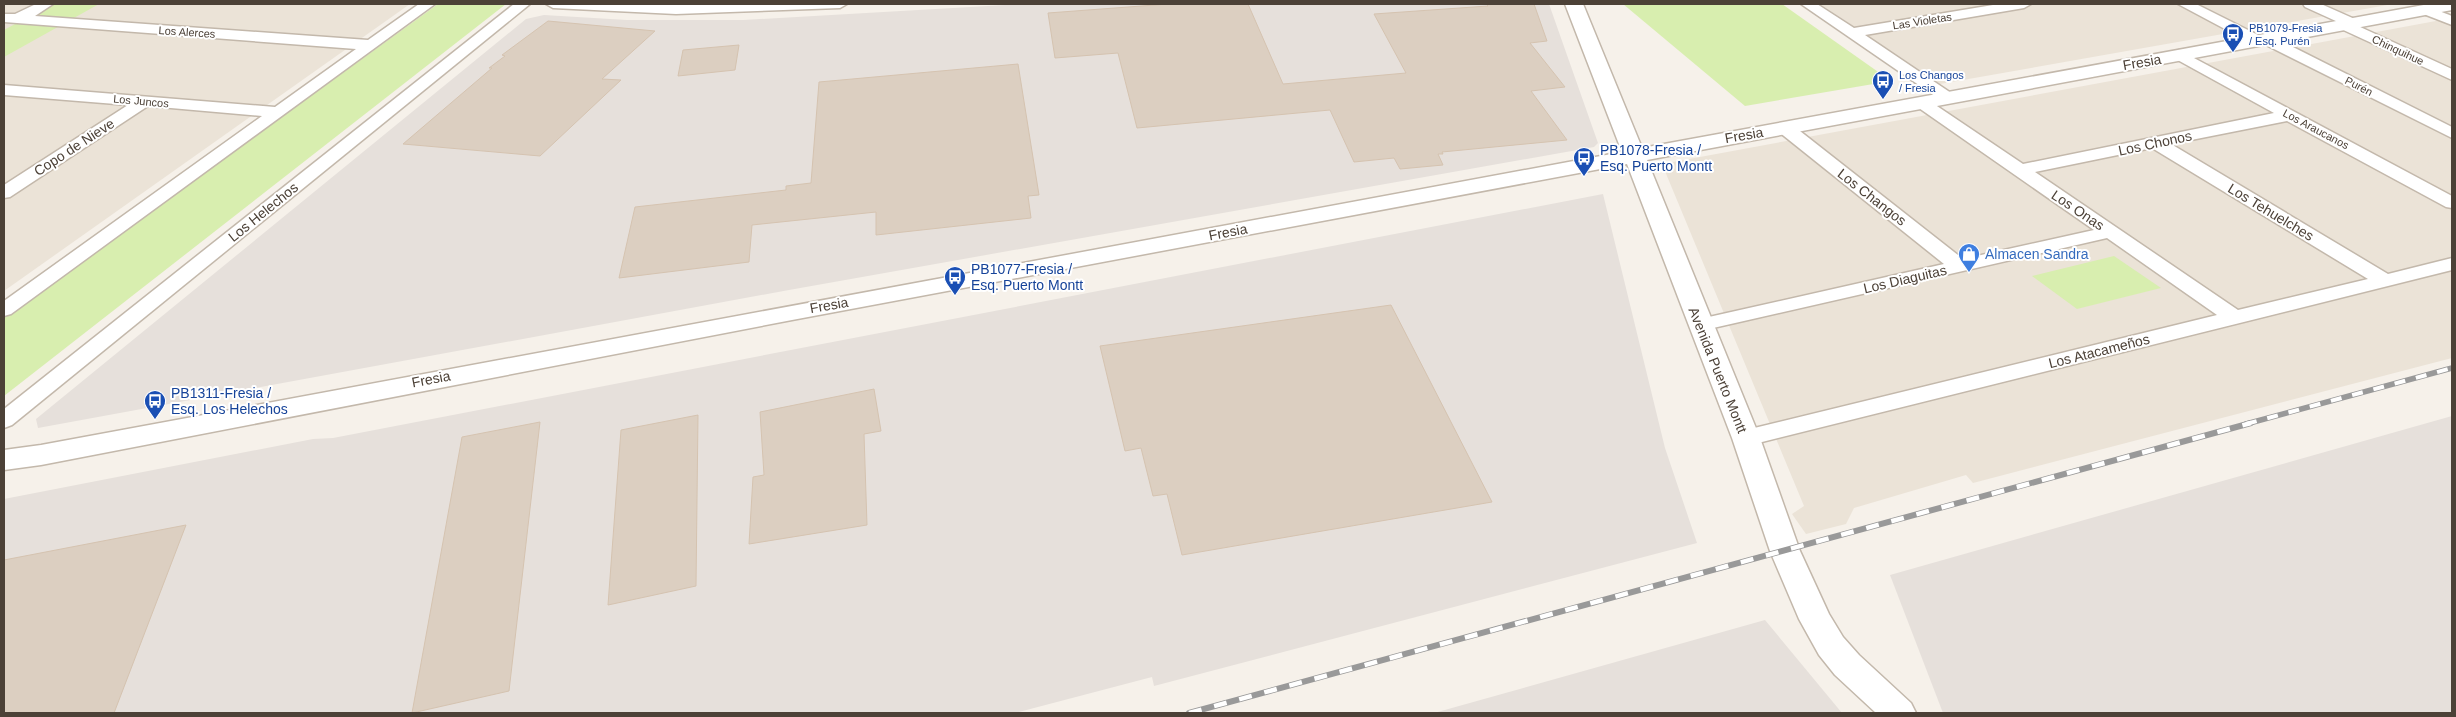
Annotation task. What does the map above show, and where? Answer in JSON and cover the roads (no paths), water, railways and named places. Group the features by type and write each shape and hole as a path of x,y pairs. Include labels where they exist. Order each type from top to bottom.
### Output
{"street":[{"path":"8,21 46,4"},
{"path":"4,310 428,4"},
{"name":"Los Helechos","path":"4,420 523,4"},
{"path":"553,4 676,10 840,4"},
{"name":"Avenida Puerto Montt","path":"1574,4 1632,156 1746,438 1786,551 1815,619 1831,646 1847,665 1866,686 1899,713"},
{"path":"1808,4 1948,98"},
{"name":"Las Violetas","path":"1851,32 2024,4"},
{"name":"Purén","path":"2185,4 2452,133"},
{"name":"Chinquihue","path":"2310,4 2452,76"},
{"name":"Fresia","path":"4,460 41,455 373,390 1632,156 2348,24 2441,9"},
{"name":"Los Alerces","path":"8,21 370,46"},
{"name":"Los Araucanos","path":"2180,55 2452,203"},
{"name":"Los Juncos","path":"4,90 277,112"},
{"path":"4,102 22,91"},
{"name":"Copo de Nieve","path":"4,193 145,101"},
{"name":"Los Onas","path":"1922,103 2235,318"},
{"name":"Los Chonos","path":"2020,170 2290,115"},
{"name":"Los Changos","path":"1785,128 1959,266"},
{"name":"Los Tehuelches","path":"2156,143 2386,281"},
{"name":"Los Diaguitas","path":"1700,326 2110,232"},
{"name":"Los Atacameños","path":"1746,438 2452,264"}],"railway":[{"path":"2246,424 2452,368"},
{"path":"1189,713 2251,423"}],"place":[{"name":"PB1079-Fresia / Esq. Purén","path":"2233,53"},
{"name":"Los Changos / Fresia","path":"1883,100"},
{"name":"PB1078-Fresia / Esq. Puerto Montt","path":"1584,177"},
{"name":"Almacen Sandra","path":"1969,273"},
{"name":"PB1077-Fresia / Esq. Puerto Montt","path":"955,296"},
{"name":"PB1311-Fresia / Esq. Los Helechos","path":"155,420"}]}
